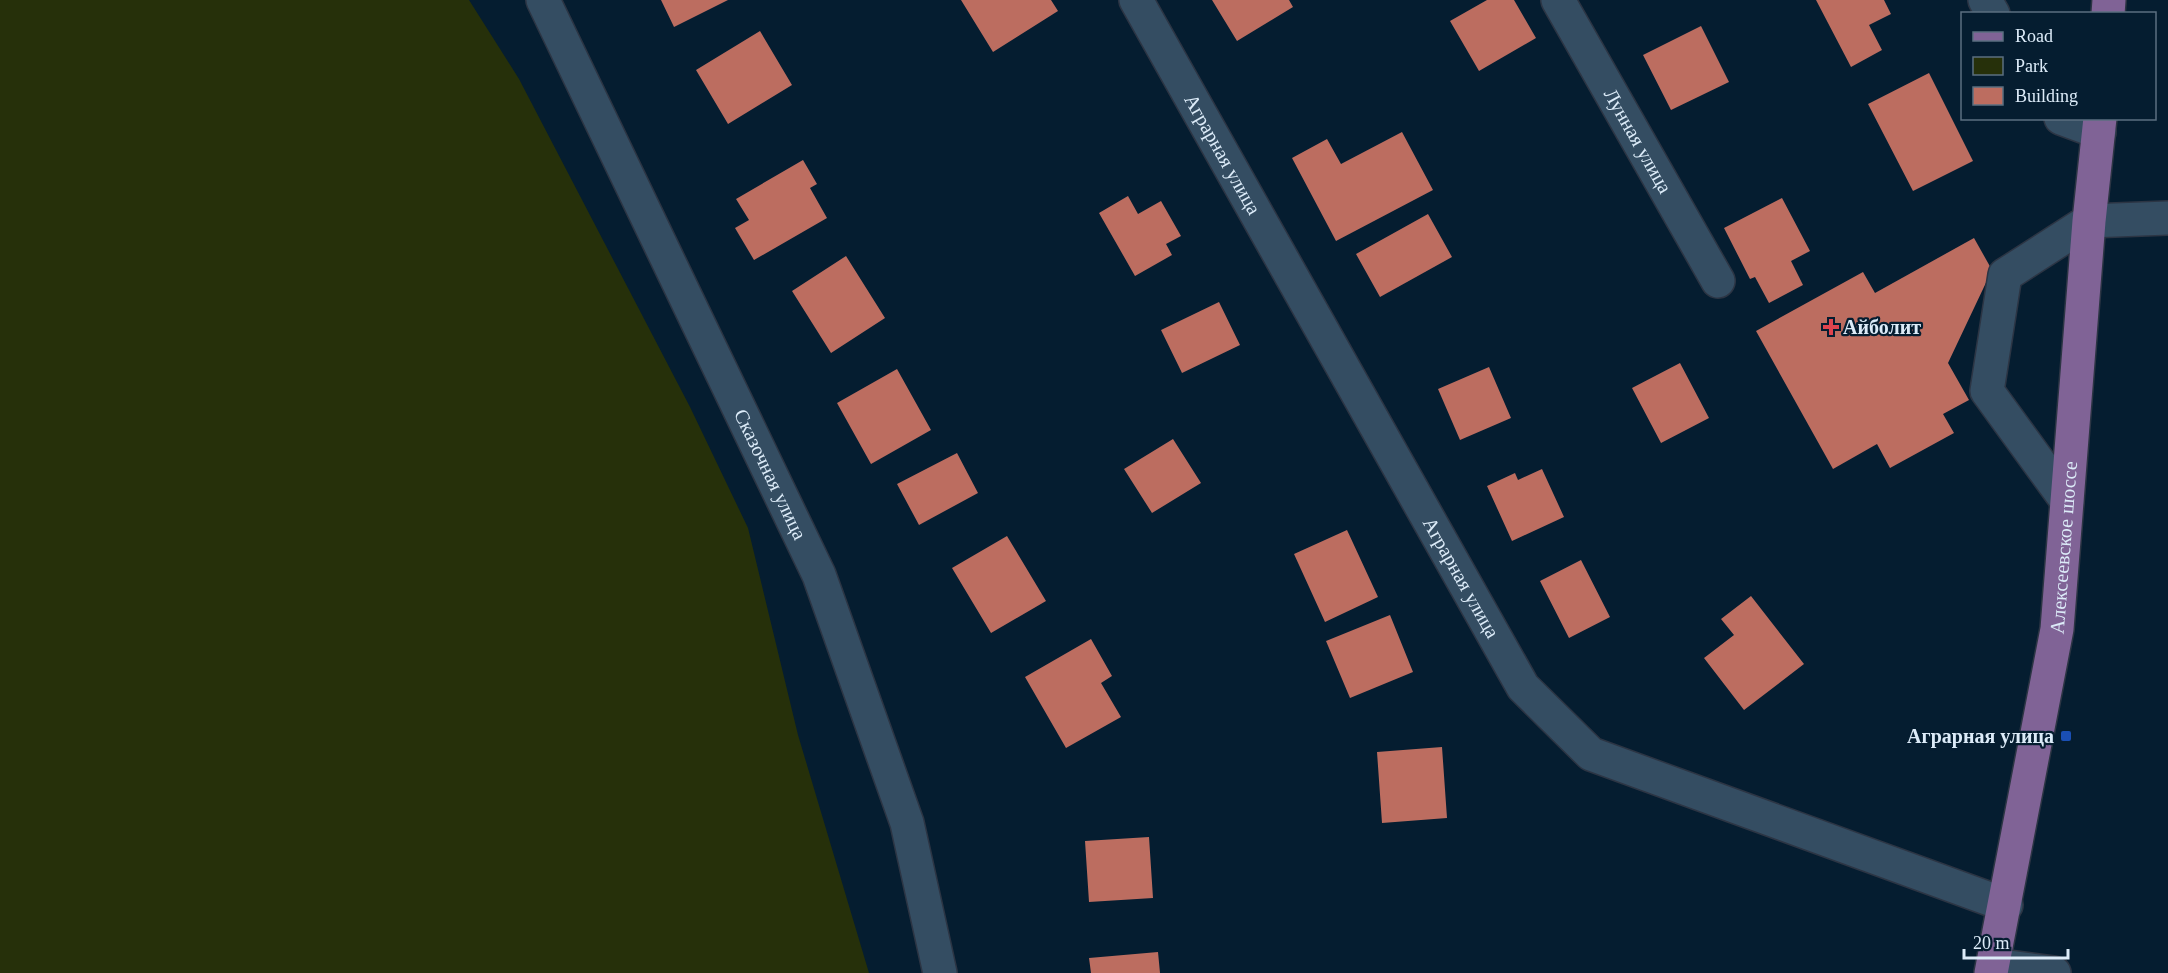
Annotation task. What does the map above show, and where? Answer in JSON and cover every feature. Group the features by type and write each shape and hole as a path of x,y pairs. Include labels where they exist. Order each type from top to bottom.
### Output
{"main road":[{"name":"Алексеевское шоссе","path":"1992,969 2057,629 2089,221 2100,125"}],"street":[{"name":"Сказочная улица","path":"543,0 819,575 907,823 940,973"},
{"name":"Аграрная улица","path":"1136,0 1523,687 1591,754 2006,905"},
{"name":"Лунная улица","path":"1558,0 1718,281"},
{"path":"2072,120 2100,125"},
{"path":"2067,501 1986,391 2004,275 2089,221 2168,218"},
{"path":"1992,969 2055,973"}],"green space":[{"path":"0,0 469,0 519,79 690,407 748,528 798,735 869,973 0,973"}],"building":[{"path":"661,0 728,0 674,27"},
{"path":"961,0 1051,0 1058,11 993,52"},
{"path":"1212,0 1289,0 1293,7 1237,41"},
{"path":"1487,0 1514,0 1536,38 1479,71 1450,21"},
{"path":"1816,0 1884,0 1891,14 1869,25 1882,50 1851,67"},
{"path":"1701,26 1729,82 1671,110 1643,55"},
{"path":"760,31 792,85 728,124 696,70"},
{"path":"1929,73 1973,161 1913,191 1868,104"},
{"path":"1402,132 1433,190 1336,241 1292,158 1327,139 1341,164"},
{"path":"803,160 817,184 810,188 827,218 754,260 735,228 749,220 736,199"},
{"path":"1128,196 1138,214 1161,201 1181,236 1166,244 1172,255 1135,276 1099,213"},
{"path":"1782,198 1810,251 1791,261 1803,285 1769,303 1755,277 1750,279 1724,228"},
{"path":"1428,214 1452,257 1380,297 1356,254"},
{"path":"1974,238 1992,270 1948,363 1969,400 1943,414 1954,433 1890,468 1877,444 1833,469 1756,331 1863,272 1875,293"},
{"path":"846,256 885,318 831,353 792,291"},
{"path":"1219,302 1240,345 1182,373 1161,330"},
{"path":"1680,363 1709,418 1661,443 1632,388"},
{"path":"1489,367 1511,418 1460,440 1438,389"},
{"path":"897,369 931,430 871,464 837,403"},
{"path":"1173,439 1201,483 1152,513 1124,469"},
{"path":"957,453 978,493 919,525 897,484"},
{"path":"1542,469 1564,517 1512,541 1487,486 1515,473 1518,480"},
{"path":"1347,530 1378,597 1325,622 1294,554"},
{"path":"1007,536 1046,601 991,633 952,568"},
{"path":"1581,560 1610,617 1569,638 1540,581"},
{"path":"1751,596 1804,664 1744,710 1704,658 1734,635 1721,619"},
{"path":"1390,615 1413,672 1350,698 1326,641"},
{"path":"1091,639 1112,676 1101,683 1121,717 1066,748 1025,677"},
{"path":"1442,747 1447,818 1382,823 1377,752"},
{"path":"1149,837 1153,898 1089,902 1085,841"},
{"path":"1158,952 1160,973 1091,973 1089,958"}],"place":[{"name":"Айболит","path":"1831,327"},
{"name":"Аграрная улица","path":"2066,736"}]}
